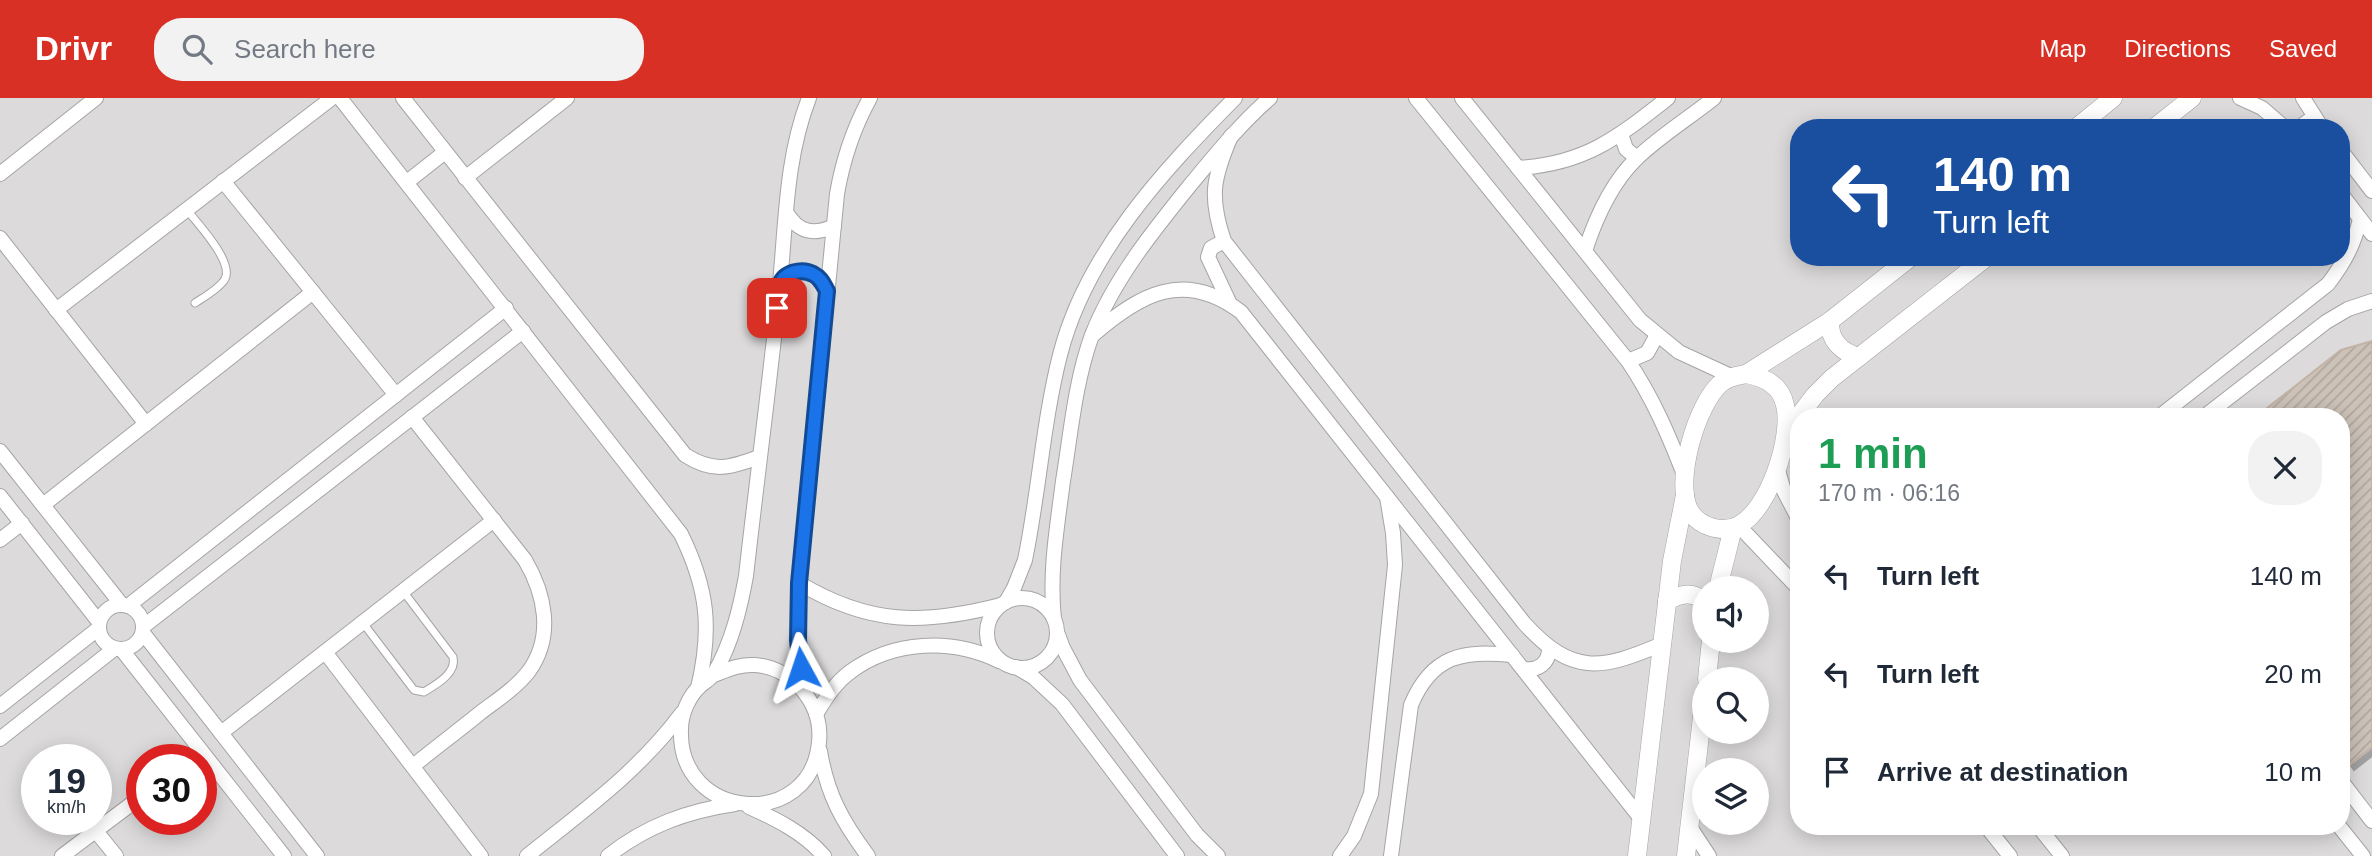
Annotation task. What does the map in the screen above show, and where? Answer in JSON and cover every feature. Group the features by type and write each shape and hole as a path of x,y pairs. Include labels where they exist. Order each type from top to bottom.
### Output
{"street":[{"path":"0,174 96,98"},
{"path":"56,310 332,98"},
{"path":"340,98 681,534 704,594 707,626 705,657 698,688 687,706 647,756 624,778 527,856"},
{"path":"403,98 685,455 697,463 726,468 759,457"},
{"path":"465,178 567,98"},
{"path":"868,856 840,816 823,769 816,714 807,695 798,640 799,583 834,226 843,161 854,129 870,98"},
{"path":"799,583 824,598 851,609 908,619 932,618 1003,604 1028,598 1048,609 1056,625 1055,644 1049,655 1028,668 1009,665 995,655 987,634 989,623 1003,604 1014,588 1025,560 1060,354 1083,293 1121,228 1176,162 1235,98"},
{"path":"1218,856 1197,835 1080,680 1063,649 1056,625 1051,582 1077,387 1093,335 1108,301 1127,269 1172,208 1231,136 1270,98"},
{"path":"1416,98 1628,361 1646,388 1661,416 1691,513 1698,520 1715,528 1736,527 1790,580"},
{"path":"1462,98 1626,304 1657,335 1679,352 1739,375 1770,382 1780,392 1785,404 1785,436 1777,467 1756,508 1736,527 1722,576"},
{"path":"1518,168 1544,166 1594,150 1622,134 1668,98"},
{"path":"1585,251 1604,204 1617,182 1637,158 1714,98"},
{"path":"2087,119 2113,98"},
{"path":"2166,119 2193,98"},
{"path":"2240,98 2262,108 2275,119"},
{"path":"2303,98 2316,119"},
{"path":"714,675 742,602 780,283 789,174 808,99"},
{"path":"1622,134 1626,149 1637,158"},
{"path":"1231,136 1220,161 1214,188 1216,215 1224,242 1524,624 1549,649 1570,659 1593,664 1617,662 1662,644"},
{"path":"407,182 445,152"},
{"path":"2350,162 2372,191"},
{"path":"223,181 396,395"},
{"path":"2350,206 2372,234"},
{"path":"786,212 794,224 807,232 821,232 834,226"},
{"path":"2350,251 2360,219"},
{"path":"0,238 146,424"},
{"path":"1224,242 1211,248 1208,257 1229,302"},
{"path":"1637,856 1675,538 1691,441 1705,406 1721,383 1830,321 1900,266"},
{"path":"1806,408 1815,395 1859,357 1975,266"},
{"path":"2170,408 2310,300 2342,266"},
{"path":"780,283 789,274 800,271 812,273 821,280 827,291"},
{"path":"1093,335 1128,307 1163,290 1197,291 1229,302 1251,323 1642,820"},
{"path":"43,505 313,292"},
{"path":"2310,300 2324,310 2326,321"},
{"path":"2215,408 2326,321 2348,309 2372,301"},
{"path":"0,706 99,625 108,609 125,605 506,308"},
{"path":"1830,321 1833,339 1839,347 1848,354 1859,357"},
{"path":"0,739 118,650 136,645 144,630 523,331"},
{"path":"1628,361 1647,353 1657,335"},
{"path":"412,417 525,560 537,580 544,603 545,626 540,649 529,670 513,687 412,766"},
{"path":"1785,436 1790,429"},
{"path":"0,451 125,605 136,610 144,630 317,856"},
{"path":"1777,467 1790,503"},
{"path":"1340,856 1363,816 1375,772 1395,565 1391,516 1385,493"},
{"path":"0,495 99,625 103,641 118,650 187,744"},
{"path":"221,733 494,520"},
{"path":"0,540 22,523"},
{"path":"1667,601 1677,595 1692,595"},
{"path":"816,714 830,691 848,672 871,659 921,645 943,644 984,653 1033,677 1062,704 1177,856"},
{"path":"1524,669 1542,666 1549,655 1549,649"},
{"path":"325,652 481,856"},
{"path":"1391,856 1412,705 1418,689 1427,675 1440,664 1455,657 1473,653 1513,654"},
{"path":"698,688 714,675 733,667 754,665 774,670 792,680 807,695"},
{"path":"687,706 681,726 681,747 688,767 700,784 716,797 772,817 797,833 824,856"},
{"path":"608,856 642,833 671,818 703,809 762,804 779,799 794,790 806,777 815,761 819,744"},
{"path":"1686,856 1699,744"},
{"path":"217,780 284,856"},
{"path":"2350,792 2372,821"},
{"path":"1690,827 1709,856"},
{"path":"62,856 90,835"},
{"path":"98,835 116,856"},
{"path":"1993,835 2010,856"},
{"path":"2045,835 2062,856"},
{"path":"2346,835 2363,856"}],"lane":[{"path":"187,209 224,259 227,270 224,281 195,303"},
{"path":"363,623 414,690 424,692 450,672 455,665 453,657 403,591"}],"shaded area":[{"path":"0,98 2372,98 2372,856 0,856"}],"building":[{"path":"2372,341 2372,747 2350,764 2350,408 2267,408 2341,350"}],"route":[{"path":"777,308 780,283 789,274 800,271 812,273 821,280 827,291 799,583 797,613 801,668"}]}
